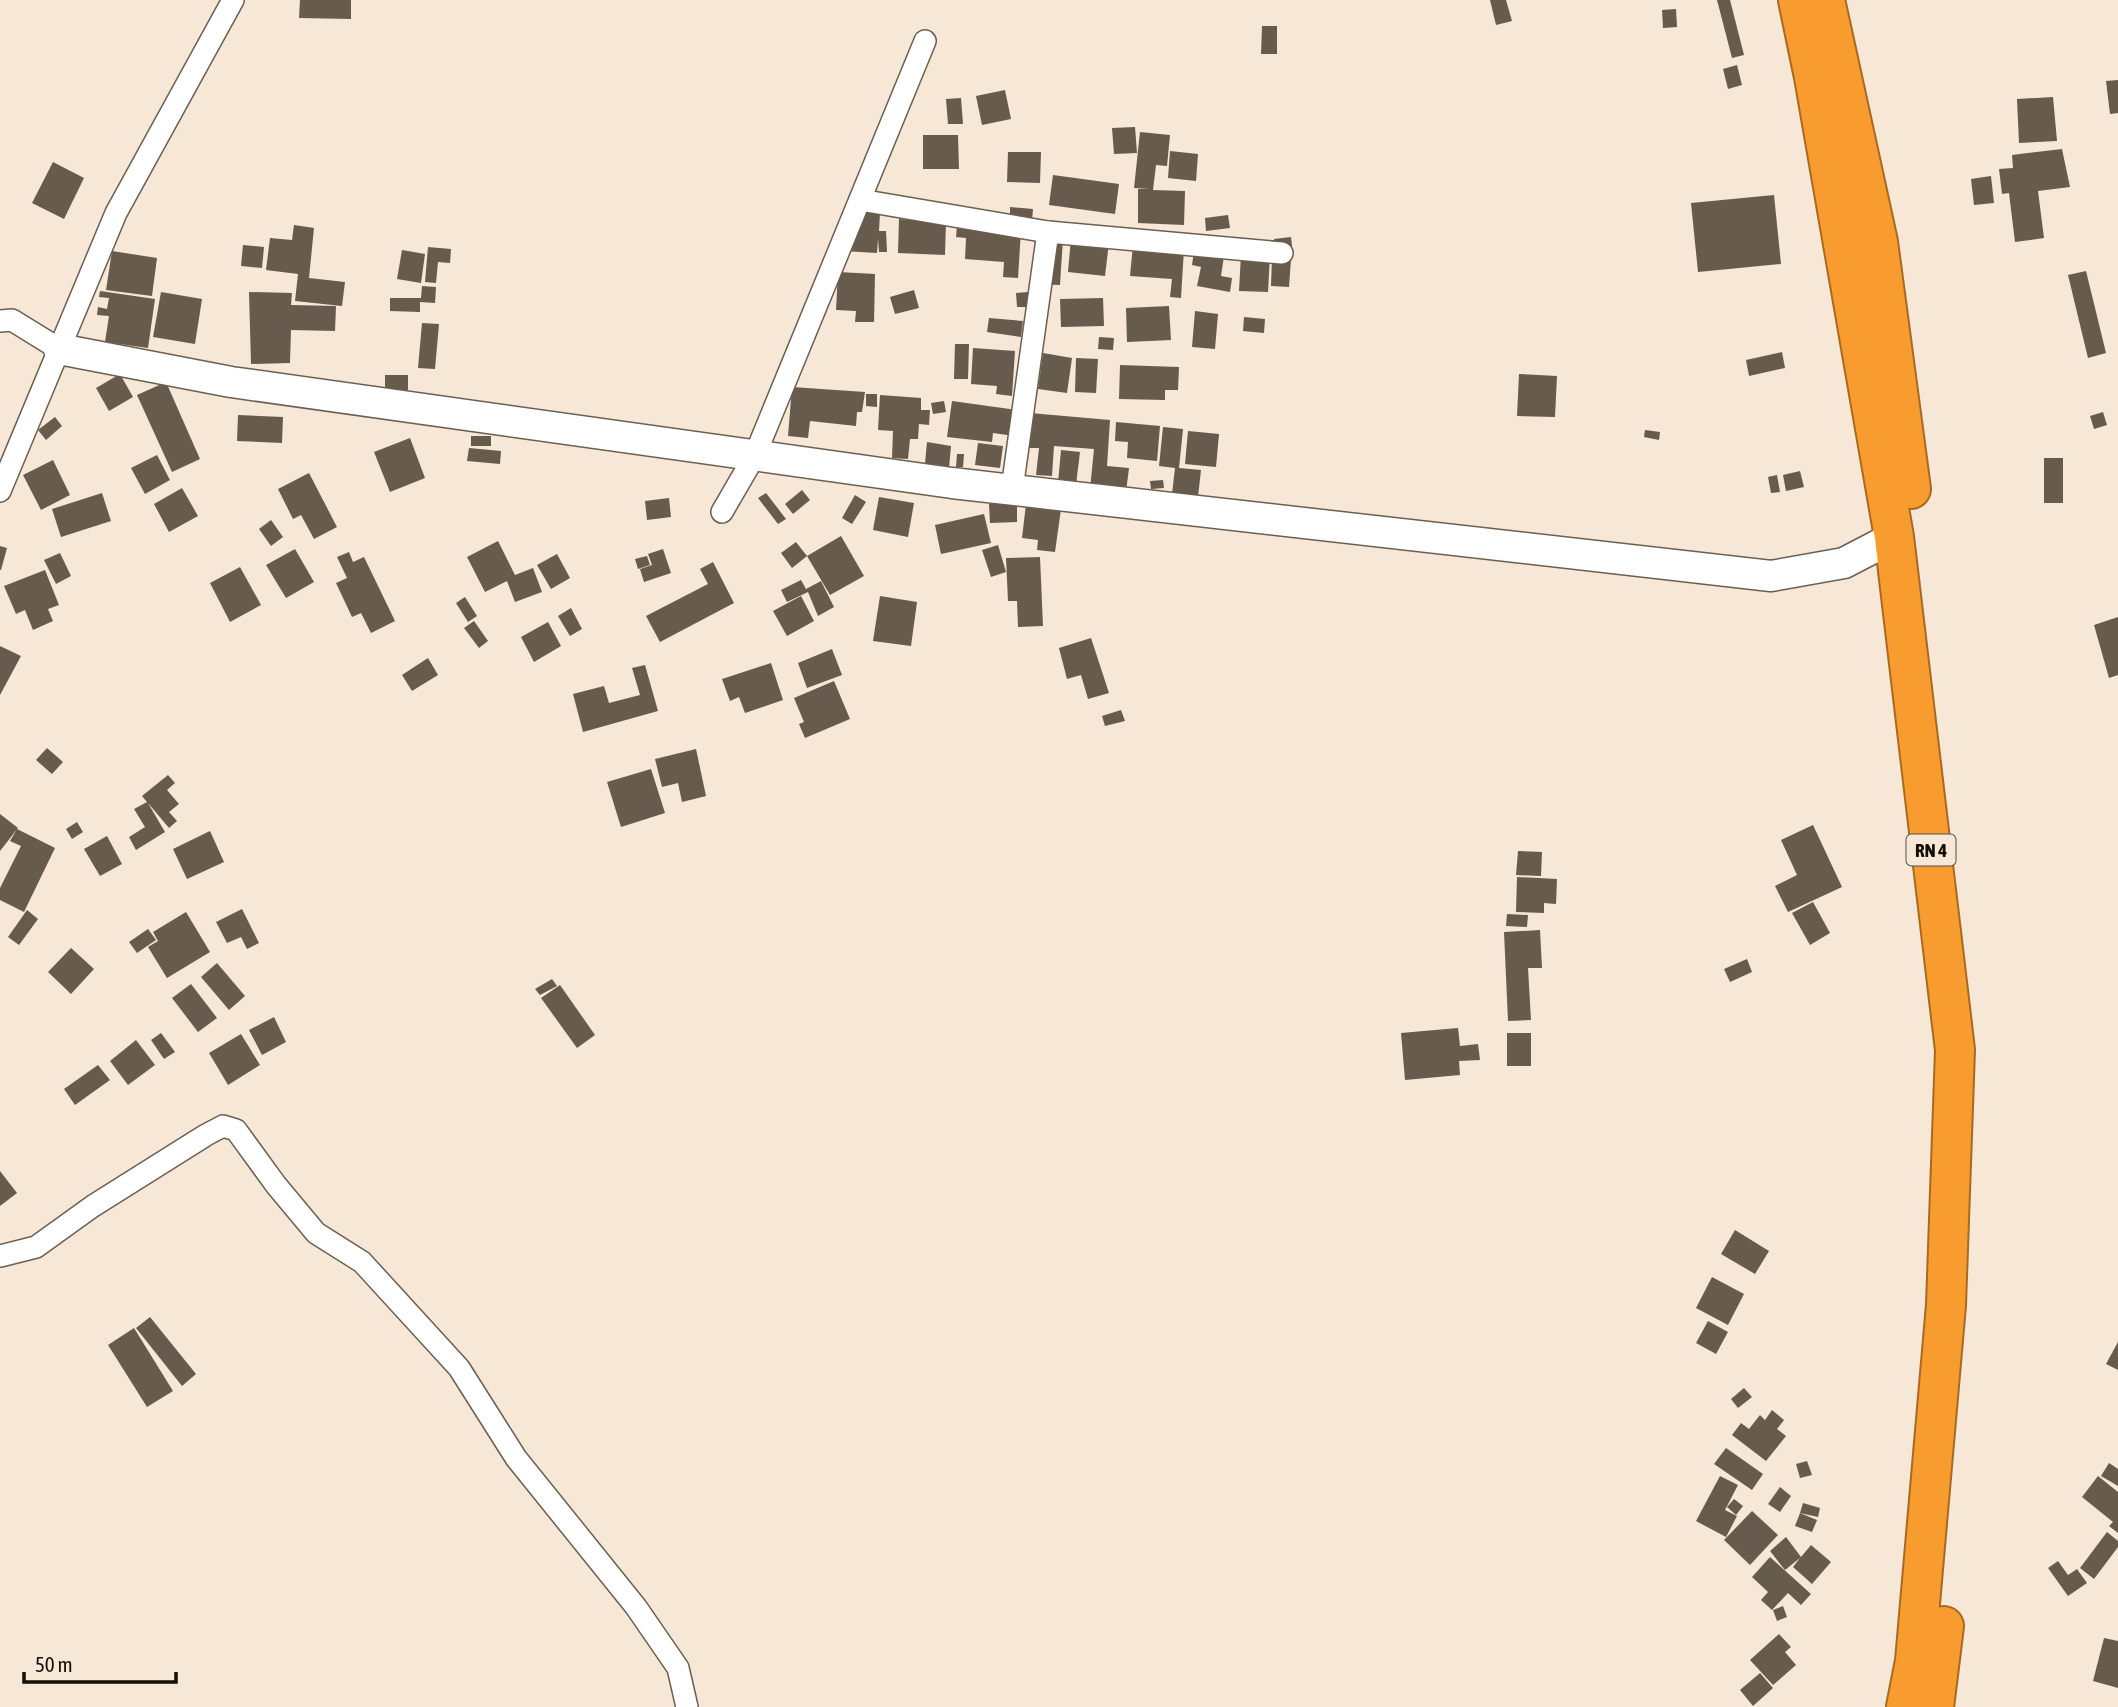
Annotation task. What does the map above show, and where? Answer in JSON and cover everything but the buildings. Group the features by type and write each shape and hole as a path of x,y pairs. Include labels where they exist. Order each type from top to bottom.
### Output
{"highway":[{"name":"RN 4","path":"1798,0 1815,77 1894,537 1955,1050 1946,1305 1915,1661 1906,1707"},
{"name":"RN 4","path":"1825,0 1878,242 1976,1021 1962,1429 1934,1707"}],"street":[{"path":"0,491 116,213 233,0"},
{"path":"722,512 755,455 925,41"},
{"path":"860,200 1048,232 1282,253"},
{"path":"1012,489 1048,232"},
{"path":"0,321 12,320 59,349 231,382 1012,489 1771,576 1844,563 1894,537"},
{"path":"0,1256 36,1247 93,1206 223,1126 236,1130 275,1185 316,1233 362,1262 459,1368 516,1458 636,1607 678,1668 687,1707"}]}
